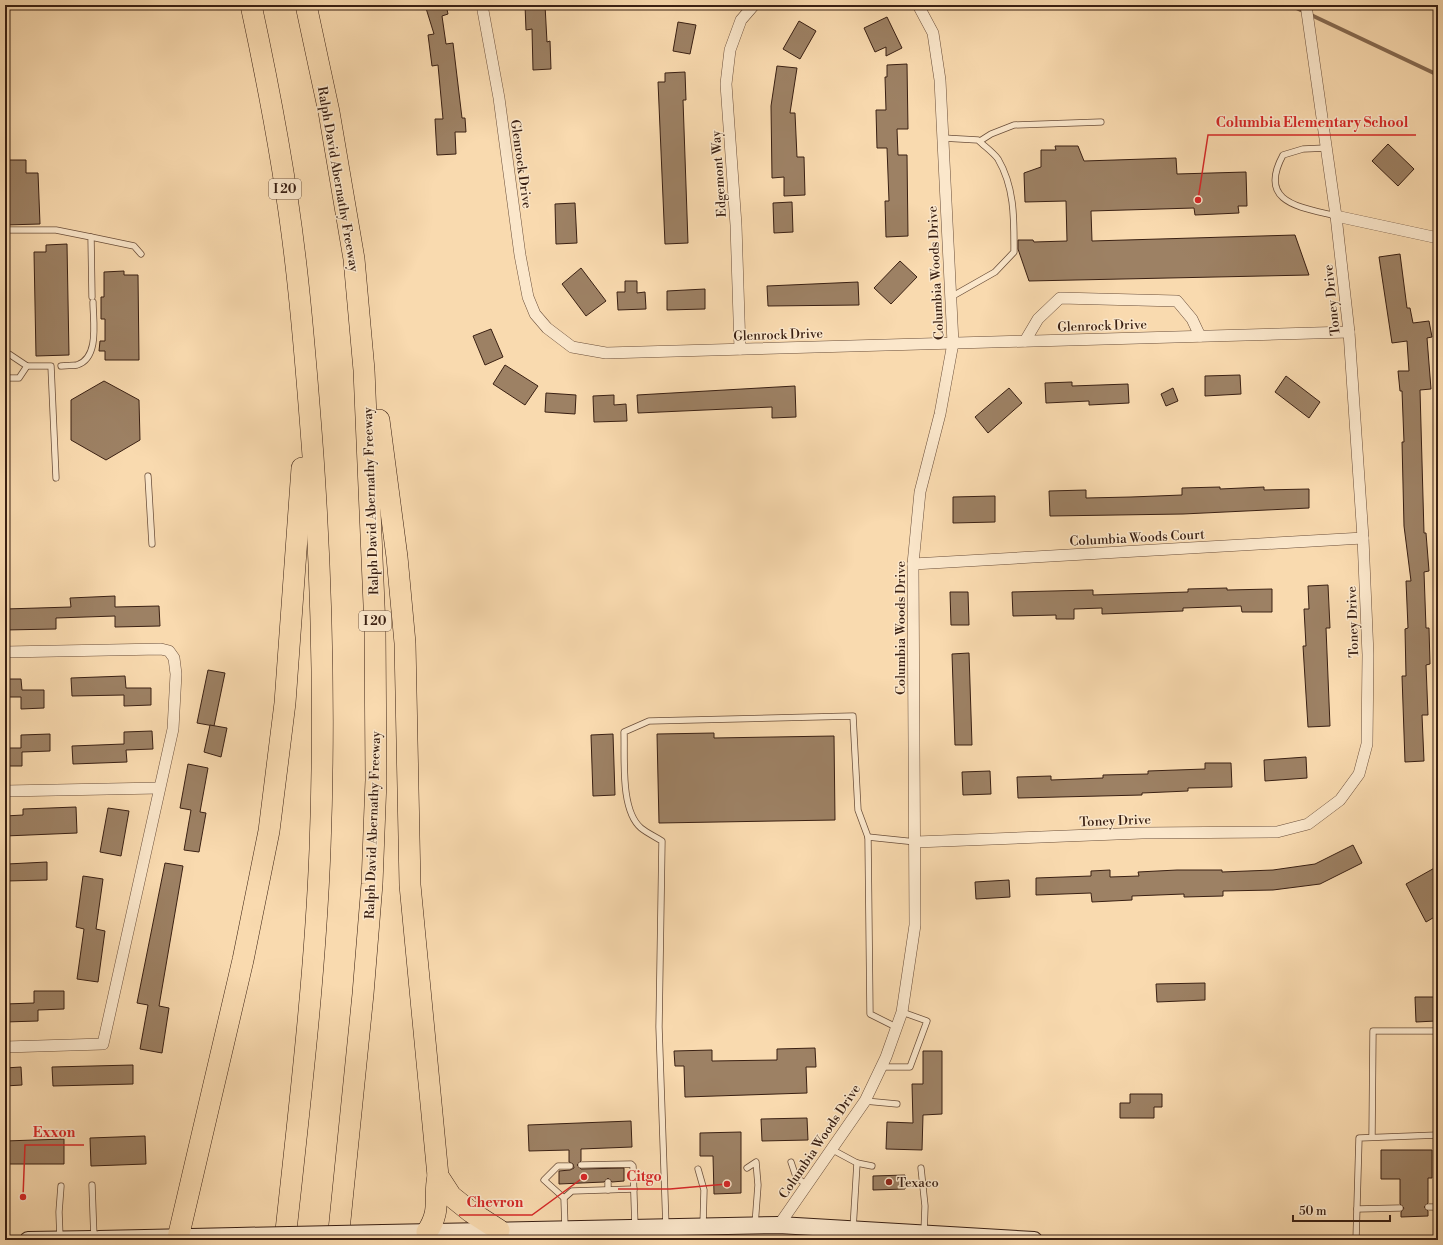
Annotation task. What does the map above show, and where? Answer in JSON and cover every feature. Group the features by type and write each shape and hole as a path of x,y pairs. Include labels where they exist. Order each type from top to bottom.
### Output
{"highway":[{"name":"I 20","path":"251,5 281,159 295,256 307,375 322,602 323,748 320,851 311,980 285,1240"},
{"name":"Ralph David Abernathy Freeway","path":"306,5 329,112 354,259 364,370 370,480 375,628 376,780 372,884 365,979 338,1240"},
{"path":"354,259 386,466 397,557 404,643 410,885 438,1176 436,1184 437,1208 434,1221 427,1232"},
{"path":"178,1238 238,982 269,832 285,703 296,562 307,375"},
{"path":"438,1176 451,1196 499,1232"}],"main road":[{"path":"28,1240 98,1240 427,1232 569,1231 666,1227 779,1225 853,1229 924,1237 1034,1240"}],"street":[{"name":"Glenrock Drive","path":"482,5 505,140 520,255 528,297 535,314 547,328 572,347 606,353 1349,332"},
{"name":"Edgemont Way","path":"740,349 736,225 726,84 730,50 741,20 754,5"},
{"name":"Columbia Woods Drive","path":"779,1225 865,1101 881,1068 902,1012 915,925 916,842 913,564 920,492 940,414 954,343 940,80 933,33 918,5"},
{"name":"Toney Drive","path":"916,842 1142,833 1277,832 1308,824 1340,800 1359,774 1367,744 1368,655 1363,538 1349,332 1336,216 1306,5"},
{"path":"1336,216 1438,238"},
{"path":"1025,341 1038,319 1060,298 1177,301 1192,319 1200,336"},
{"name":"Columbia Woods Court","path":"913,564 1363,538"},
{"path":"5,652 162,649 169,651 174,658 176,674 173,729 158,788 103,1044 5,1047"},
{"path":"5,790 158,788"}],"lane":[{"path":"980,141 991,134 1014,125 1101,122"},
{"path":"943,138 978,140 997,159 1010,190 1014,215 1014,252 995,272 951,297"},
{"path":"1326,148 1283,154 1275,170 1276,187 1283,198 1291,205 1336,216"},
{"path":"5,230 56,230 134,246 141,254"},
{"path":"5,354 9,354 27,366 56,366 78,364 83,361 94,346 90,236"},
{"path":"5,378 19,378 27,366"},
{"path":"56,366 56,478"},
{"path":"148,476 152,544"},
{"path":"666,1227 659,1027 662,841 640,828 631,813 626,799 624,732 649,721 853,716 858,810 868,837 870,1014 896,1026"},
{"path":"868,837 916,842"},
{"path":"881,1068 910,1067 927,1022 902,1012"},
{"path":"1372,1138 1373,1031 1438,1030"},
{"path":"865,1101 897,1104"},
{"path":"1356,1240 1359,1138 1438,1136"},
{"path":"831,1149 857,1163 872,1166"},
{"path":"748,1168 756,1162 758,1185 755,1225"},
{"path":"791,1162 796,1177 806,1185"},
{"path":"853,1229 857,1163"},
{"path":"581,1165 591,1167 631,1164 633,1166 635,1228"},
{"path":"569,1231 564,1198 544,1180 558,1166 570,1166"},
{"path":"921,1168 925,1206 924,1237"},
{"path":"698,1169 704,1190 703,1226"},
{"path":"592,1182 592,1190"},
{"path":"608,1182 608,1190"},
{"path":"576,1183 576,1190"},
{"path":"92,1185 98,1240"},
{"path":"60,1240 58,1212 61,1186"},
{"path":"564,1198 572,1191 576,1190 634,1189"},
{"path":"1428,1207 1438,1207"},
{"path":"1357,1209 1400,1208"}],"building":[{"path":"425,5 446,5 448,14 442,16 446,44 453,43 462,118 465,118 466,132 455,132 456,154 437,155 435,119 443,119 438,65 432,66 428,35 434,34"},
{"path":"525,5 545,5 547,42 550,41 551,69 533,70 532,29 526,30"},
{"path":"887,17 902,48 886,56 886,47 875,52 864,28"},
{"path":"799,21 816,31 800,59 783,49"},
{"path":"678,22 696,25 690,54 673,51"},
{"path":"907,64 908,129 897,129 898,155 907,155 908,236 886,237 885,201 889,201 887,148 877,148 876,110 886,110 885,77 887,77 887,65"},
{"path":"777,66 797,68 790,113 795,113 797,157 804,157 805,195 784,196 784,177 772,178 771,106"},
{"path":"685,72 686,100 683,100 688,243 665,244 658,82 665,82 665,73"},
{"path":"1388,144 1414,169 1398,186 1372,161"},
{"path":"1055,146 1078,146 1084,161 1176,158 1177,174 1246,172 1247,206 1238,206 1239,213 1195,215 1194,208 1091,211 1092,241 1295,235 1309,275 1029,281 1018,249 1018,240 1033,240 1034,242 1067,241 1066,201 1025,202 1024,173 1041,167 1041,150 1056,150"},
{"path":"26,160 26,173 38,173 40,224 5,225 5,161"},
{"path":"792,202 793,232 774,233 773,203"},
{"path":"575,203 577,243 556,244 555,204"},
{"path":"67,244 69,355 36,356 34,252 46,252 46,245"},
{"path":"1400,254 1407,308 1410,308 1413,323 1429,321 1432,337 1427,338 1431,389 1420,390 1424,533 1426,533 1429,571 1424,572 1426,628 1429,628 1430,664 1426,665 1428,715 1422,715 1424,761 1405,762 1402,676 1406,676 1405,629 1408,628 1406,581 1411,581 1404,526 1402,442 1404,442 1402,391 1400,391 1398,371 1409,371 1407,341 1392,343 1379,257"},
{"path":"900,261 917,277 891,304 874,288"},
{"path":"581,268 606,301 586,316 562,284"},
{"path":"124,271 124,275 138,275 139,360 105,360 105,351 99,351 100,341 105,341 105,319 101,319 101,297 104,297 104,272"},
{"path":"625,281 637,281 637,293 645,292 646,309 618,310 617,292 625,292"},
{"path":"858,282 859,305 768,306 767,286"},
{"path":"705,289 705,309 667,310 667,291"},
{"path":"491,329 503,357 485,365 473,336"},
{"path":"505,365 538,386 525,405 493,384"},
{"path":"1240,375 1241,394 1205,396 1205,376"},
{"path":"1286,376 1320,402 1309,418 1275,392"},
{"path":"104,381 139,400 140,440 106,460 71,440 71,400"},
{"path":"1072,382 1072,386 1128,384 1129,403 1089,405 1089,401 1046,403 1045,383"},
{"path":"795,386 796,417 772,418 772,407 638,413 637,395"},
{"path":"1009,388 1022,403 988,433 975,417"},
{"path":"1173,388 1178,401 1166,406 1161,394"},
{"path":"546,393 576,395 575,414 545,412"},
{"path":"614,395 614,405 626,404 627,421 594,422 593,396"},
{"path":"1220,487 1220,489 1264,487 1264,490 1309,489 1309,508 1183,514 1050,516 1049,491 1086,490 1086,498 1131,497 1182,495 1182,488"},
{"path":"995,496 995,522 953,523 953,497"},
{"path":"1328,585 1330,628 1326,628 1330,726 1308,727 1303,646 1306,646 1304,609 1309,609 1308,586"},
{"path":"1227,588 1227,590 1272,589 1272,612 1242,612 1241,606 1183,608 1183,611 1102,614 1102,608 1074,609 1074,619 1056,619 1056,615 1013,616 1012,592 1093,590 1093,595 1188,592 1188,589"},
{"path":"950,592 968,592 969,625 951,625"},
{"path":"115,596 115,607 159,606 160,626 115,627 115,616 56,618 56,629 5,630 5,609 71,607 70,598"},
{"path":"969,653 972,745 955,745 952,654"},
{"path":"208,670 225,673 214,726 197,723"},
{"path":"125,676 126,688 151,688 151,705 124,706 124,695 72,696 71,678"},
{"path":"5,679 21,679 22,690 44,690 44,708 21,709 21,697 5,697"},
{"path":"210,725 227,728 221,757 204,752"},
{"path":"152,731 153,749 126,750 127,762 73,764 72,746 124,744 124,732"},
{"path":"714,733 714,738 834,736 835,820 659,823 657,734"},
{"path":"50,734 50,751 22,752 22,766 5,766 5,748 21,748 21,735"},
{"path":"613,734 615,795 593,796 591,735"},
{"path":"1306,757 1307,778 1265,781 1264,760"},
{"path":"1205,763 1231,763 1232,787 1188,788 1188,791 1142,793 1142,795 1018,798 1017,777 1051,776 1051,780 1103,778 1103,775 1148,774 1148,771 1205,769"},
{"path":"188,764 208,768 200,812 206,813 199,852 184,850 191,810 180,808"},
{"path":"990,771 991,794 963,795 962,772"},
{"path":"76,807 77,833 5,836 5,816 23,815 23,809"},
{"path":"108,808 129,811 121,856 100,852"},
{"path":"1353,845 1362,863 1320,884 1273,890 1223,891 1223,896 1184,897 1184,894 1132,896 1132,900 1092,902 1091,893 1036,895 1036,878 1091,876 1091,871 1110,870 1110,877 1139,876 1138,872 1177,870 1222,870 1222,872 1273,870 1315,864"},
{"path":"47,862 47,880 7,881 7,864"},
{"path":"165,863 183,866 159,1006 169,1008 162,1053 140,1049 148,1005 137,1003"},
{"path":"1438,866 1438,886 1434,888 1438,896 1438,915 1426,922 1406,884"},
{"path":"83,876 103,879 96,929 105,931 98,982 77,979 84,929 76,927"},
{"path":"1009,880 1010,897 976,899 975,882"},
{"path":"1205,983 1205,1000 1157,1002 1156,984"},
{"path":"34,991 64,991 64,1009 38,1010 38,1021 5,1022 5,1004 34,1003"},
{"path":"1415,997 1435,997 1436,1021 1416,1022"},
{"path":"815,1048 816,1067 806,1067 807,1093 685,1097 684,1066 675,1066 674,1051 712,1050 712,1061 777,1060 777,1049"},
{"path":"923,1051 942,1051 942,1114 923,1115 922,1150 886,1149 887,1122 913,1123 912,1084 923,1084"},
{"path":"133,1065 133,1084 53,1086 52,1067"},
{"path":"21,1067 22,1085 5,1086 5,1068"},
{"path":"1130,1094 1162,1094 1162,1107 1154,1107 1154,1118 1120,1118 1120,1103 1130,1103"},
{"path":"807,1118 808,1140 762,1141 761,1119"},
{"path":"631,1121 632,1147 581,1149 581,1161 577,1165 581,1169 624,1168 624,1181 612,1182 608,1178 604,1182 559,1184 559,1171 574,1168 573,1164 569,1162 569,1150 529,1151 528,1125"},
{"path":"741,1132 741,1193 714,1194 713,1156 700,1156 700,1133"},
{"path":"145,1136 146,1164 91,1166 90,1138"},
{"path":"64,1139 64,1164 5,1164 5,1141"},
{"path":"1381,1150 1432,1150 1432,1178 1428,1178 1428,1203 1424,1207 1428,1211 1428,1216 1401,1217 1401,1212 1404,1208 1400,1204 1400,1179 1381,1179"},
{"name":"Texaco","path":"905,1175 905,1189 873,1190 873,1176"}],"waterway":[{"path":"1290,5 1438,75"}],"place":[{"name":"Columbia Elementary School","path":"1198,200"},
{"name":"Chevron","path":"584,1177"},
{"name":"Texaco","path":"889,1182"},
{"name":"Citgo","path":"727,1184"},
{"name":"Exxon","path":"23,1197"}]}
